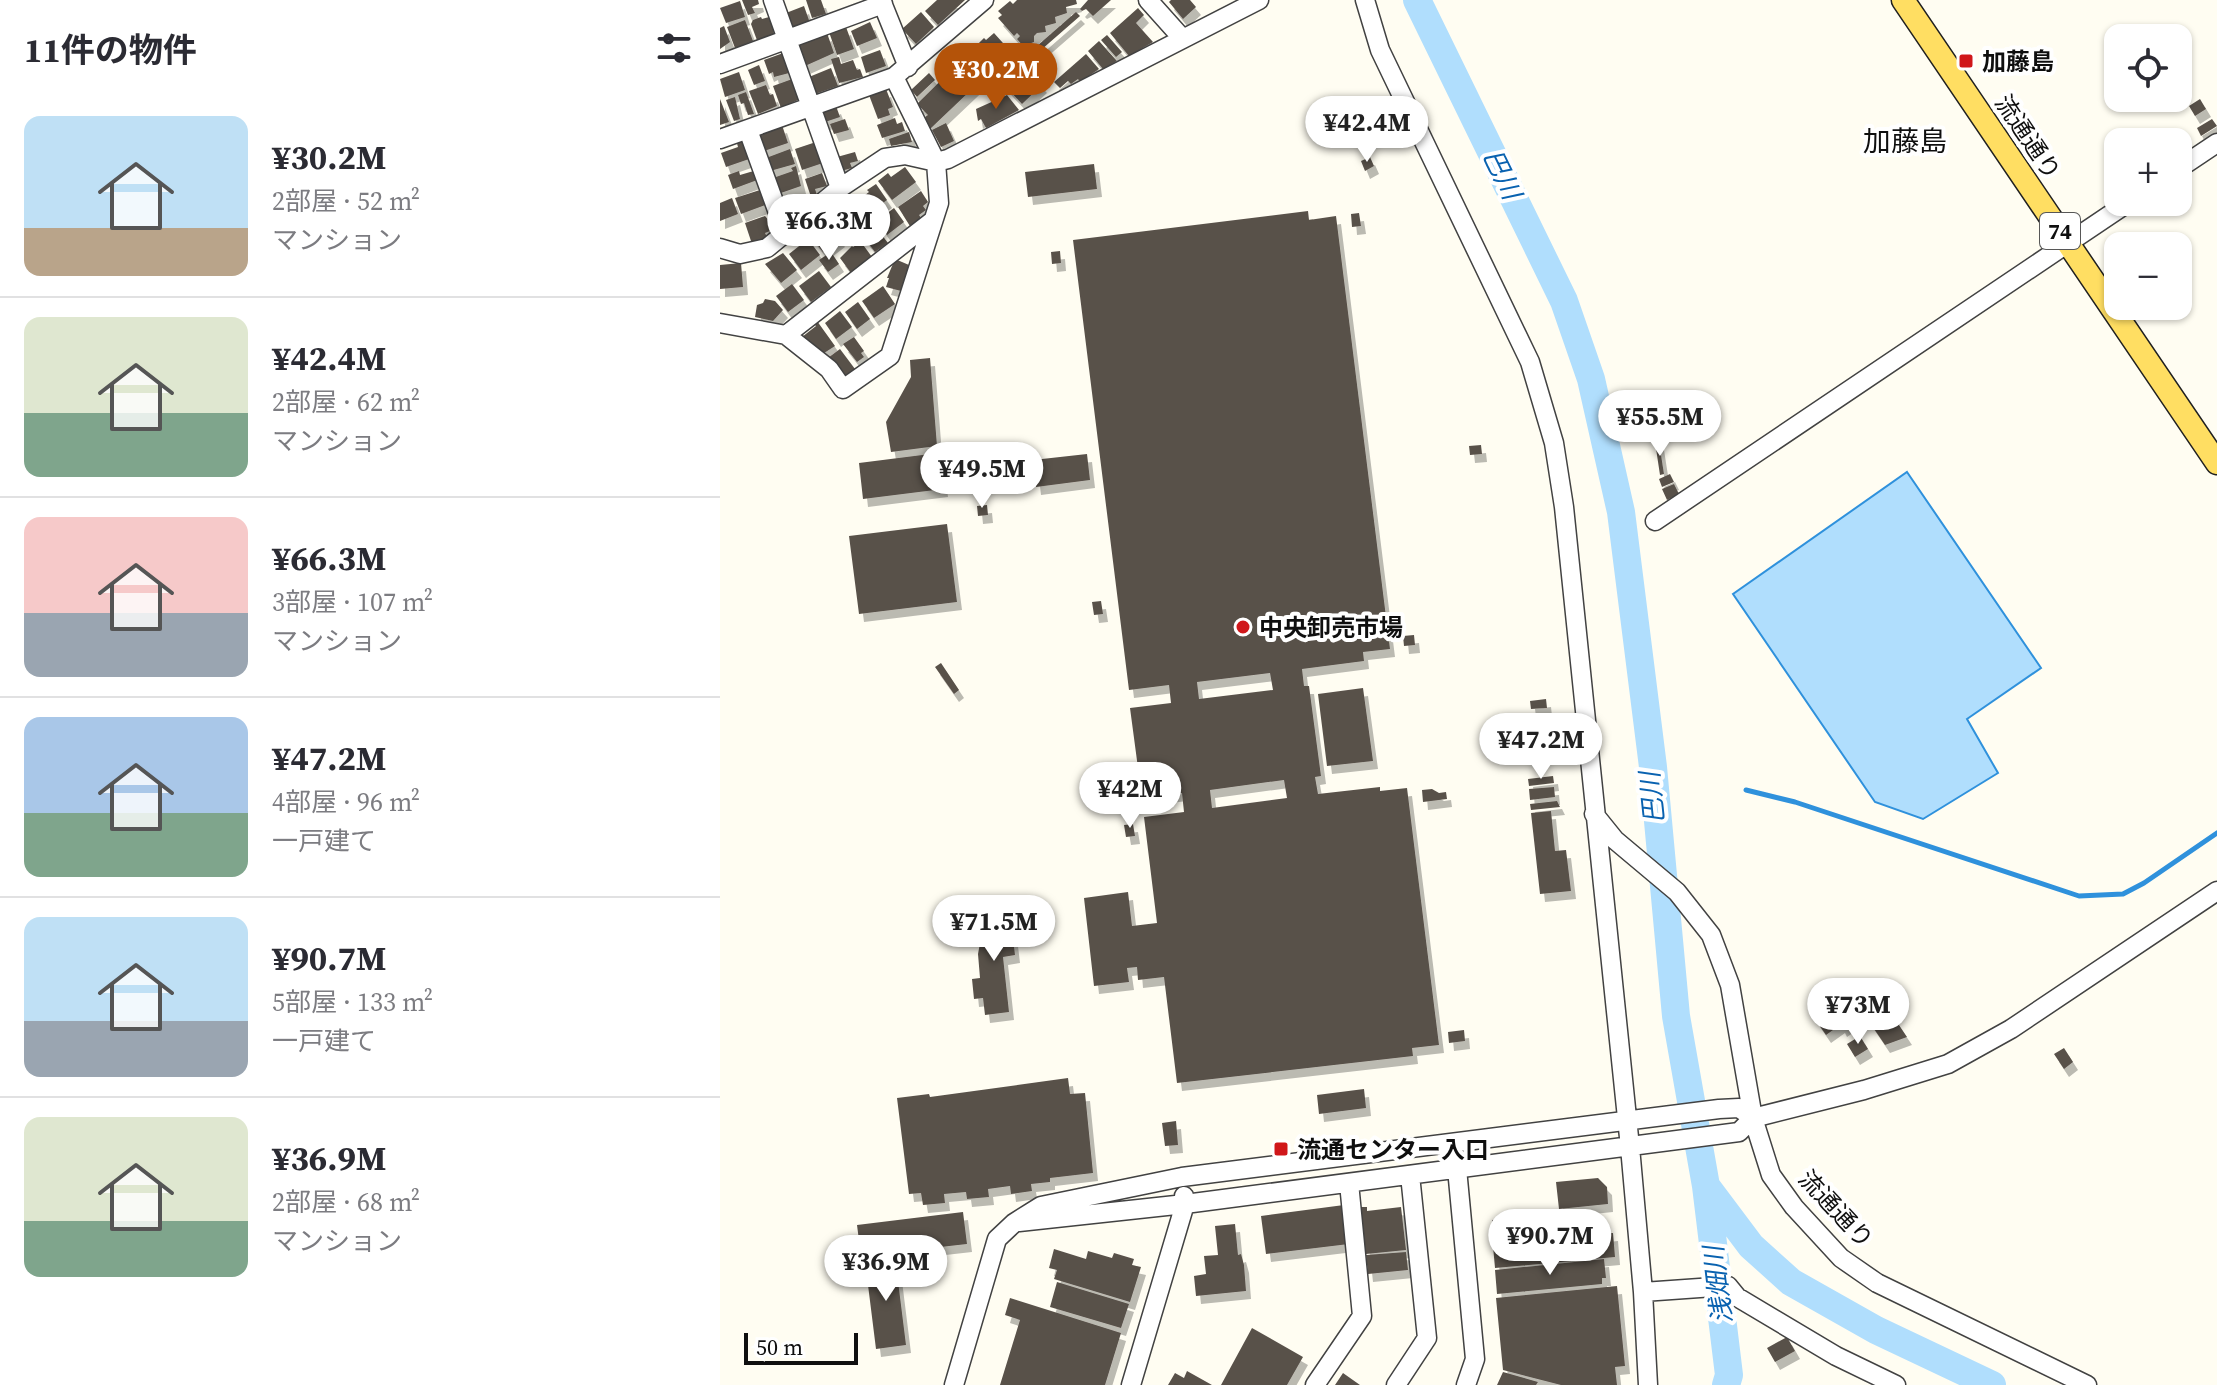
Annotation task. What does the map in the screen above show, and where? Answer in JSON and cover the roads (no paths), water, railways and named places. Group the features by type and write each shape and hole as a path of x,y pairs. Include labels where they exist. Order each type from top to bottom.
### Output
{"main road":[{"name":"流通通り","path":"1903,0 2217,463"}],"street":[{"path":"773,0 840,188"},
{"path":"720,139 812,108 901,72 984,0"},
{"path":"1148,0 1182,38"},
{"path":"720,248 740,254 767,248 840,188 885,158 905,155 936,162 948,159 1259,0"},
{"path":"1352,0 1380,50 1530,362 1554,443 1564,507 1630,1147 1648,1385"},
{"path":"1365,0 1380,50"},
{"path":"720,64 882,2 901,72 936,162 939,203 890,356 843,389 829,369 786,335 720,323"},
{"path":"748,130 785,232"},
{"path":"2192,160 2217,143"},
{"path":"1655,521 2108,216"},
{"path":"786,335 931,222"},
{"name":"流通通り","path":"1594,814 1615,840 1677,892 1711,935 1730,985 1753,1118 1771,1175 1794,1207 1841,1258 1877,1283 2087,1385"},
{"path":"1014,1223 1185,1204 1739,1132 1753,1118 1864,1090 1948,1064 2011,1029 2217,891"},
{"path":"954,1385 997,1239 1014,1223 1041,1206 1182,1177 1719,1109 1739,1108 1753,1118"},
{"path":"1454,1144 1475,1359 1466,1385"},
{"path":"1396,1385 1427,1338 1410,1175"},
{"path":"1131,1385 1185,1204 1182,1177"},
{"path":"1315,1385 1362,1316 1349,1183"},
{"path":"1643,1292 1728,1286 1737,1297 1836,1356 1896,1385"}],"water":[{"path":"1907,472 2041,668 1967,719 1998,773 1923,819 1875,802 1733,594"}],"waterway":[{"name":"巴川","path":"1417,0 1564,301 1591,379 1621,512 1653,767 1676,1016 1706,1186 1729,1375 1726,1385"},
{"path":"1746,790 1795,802 2079,896 2123,894 2217,833"},
{"name":"巴川","path":"1706,1186 1751,1246 1791,1282 1876,1330 1992,1385"}],"place":[{"name":"加藤島","path":"1966,61"},
{"name":"中央卸売市場","path":"1243,627"},
{"name":"流通センター入口","path":"1281,1149"}],"district":[{"name":"加藤島","path":"1905,141"}],"water label":[{"name":"浅畑川","path":"1718,1285"}]}
